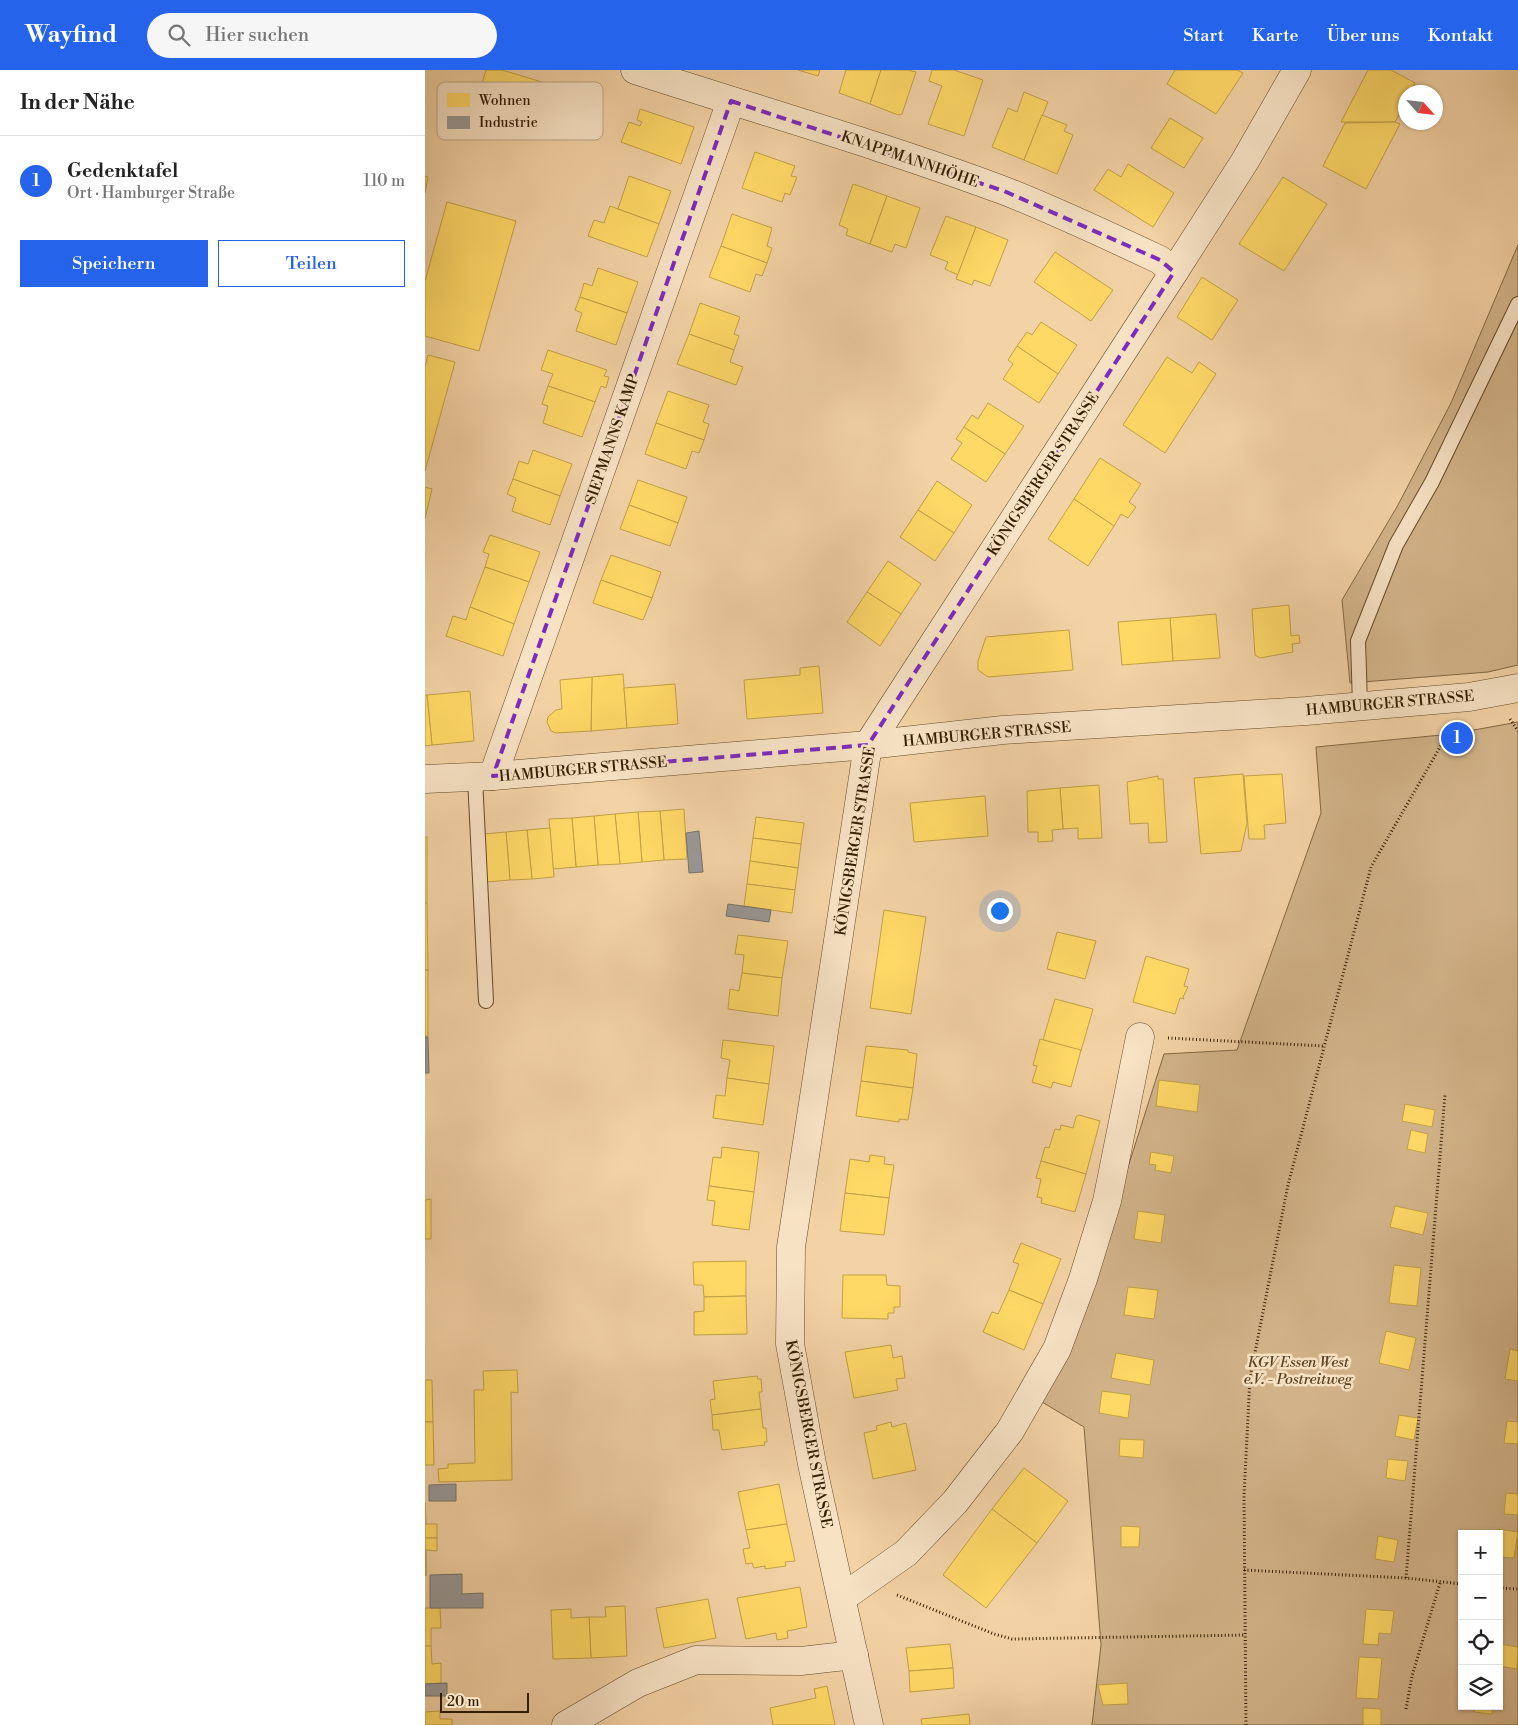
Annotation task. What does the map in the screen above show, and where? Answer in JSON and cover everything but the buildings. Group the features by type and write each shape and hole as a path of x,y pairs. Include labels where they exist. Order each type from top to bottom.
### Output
{"street":[{"name":"KNAPPMANNHÖHE","path":"635,70 764,110 1004,191 1051,210 1160,260 1174,272"},
{"name":"KÖNIGSBERGER STRASSE","path":"869,1725 812,1464 790,1344 791,1247 868,745 1245,161 1297,70"},
{"name":"SIEPMANNS KAMP","path":"484,777 731,101"},
{"name":"HAMBURGER STRASSE","path":"425,779 484,777 868,745 1003,730 1306,711 1414,699 1469,697 1518,688"},
{"path":"842,1598 906,1553 955,1502 1010,1431 1057,1348 1083,1279 1107,1202 1141,1037"},
{"path":"566,1725 638,1682 696,1660 801,1661 854,1656"}],"lane":[{"path":"1360,705 1358,641 1361,632 1396,545 1432,482 1518,304"},
{"path":"484,777 487,1001"}],"path":[{"path":"1246,1725 1244,1495 1250,1378 1288,1185 1371,867 1469,697"},
{"path":"1141,1037 1324,1046"},
{"path":"1406,1578 1445,1094"},
{"path":"1244,1570 1406,1578 1458,1584"},
{"path":"867,1581 912,1602 994,1634 1012,1639 1245,1635"},
{"path":"1406,1708 1411,1676 1440,1582"},
{"path":"1503,1588 1518,1589"}],"highlighted area":[{"path":"731,101 1004,191 1160,260 1174,272 868,745 493,776 722,127"}],"green space":[{"path":"1518,245 1518,665 1488,672 1350,683 1342,600 1398,505 1451,403"},
{"name":"KGV Essen West e.V. - Postreitweg","path":"1518,722 1518,1725 1092,1725 1101,1645 1084,1427 1042,1402 1108,1230 1164,1054 1237,1050 1321,813 1316,747 1452,734"}],"place":[{"name":"Gedenktafel","path":"1457,738"}]}
